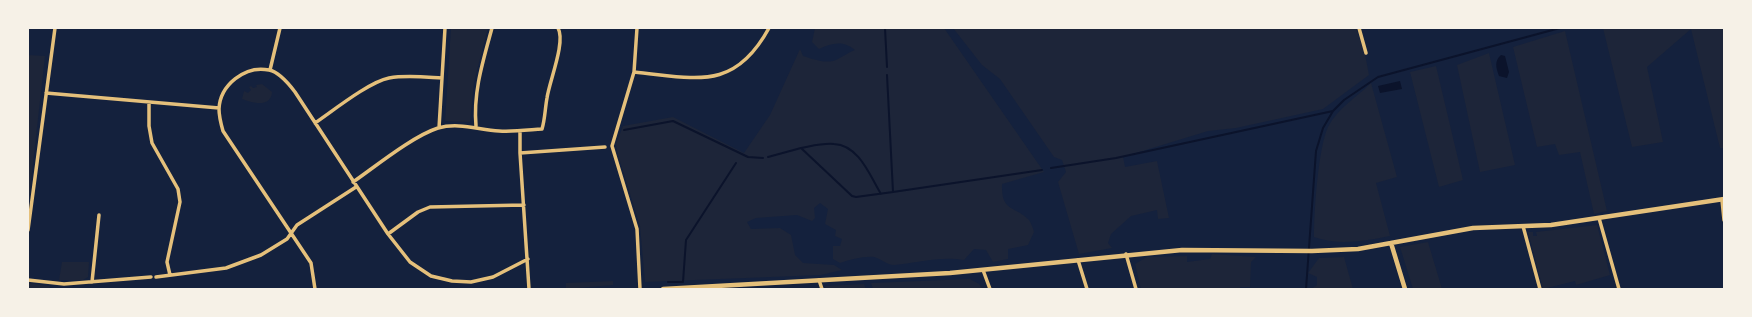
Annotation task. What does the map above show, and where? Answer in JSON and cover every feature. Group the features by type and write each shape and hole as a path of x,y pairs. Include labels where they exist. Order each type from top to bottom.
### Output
{"street":[{"path":"28,230 55,28"},
{"path":"270,70 280,28"},
{"path":"439,128 445,28"},
{"path":"476,126 474,109 477,84 492,28"},
{"path":"353,182 419,137 439,128 476,126 498,131 542,129 546,117 547,98 560,42 560,31 558,28"},
{"path":"638,28 634,72 612,146 637,229 640,289"},
{"path":"634,72 695,78 722,74 739,66 751,56 769,28"},
{"path":"1358,28 1366,53"},
{"path":"315,289 311,263 292,232 223,131 219,108 224,92 236,77 252,71 270,70 283,78 292,88 356,187 388,234 410,262 431,276 452,281 471,282 493,277 528,259"},
{"path":"315,122 387,78 401,76 442,78"},
{"path":"46,93 219,108"},
{"path":"149,103 148,126 152,144 178,189 180,202 167,262 170,275"},
{"path":"520,131 520,153 529,289"},
{"path":"520,153 605,147"},
{"path":"156,277 226,268 261,255 287,238 297,225 356,187"},
{"path":"663,289 983,270 1126,254 1188,250 1312,251 1358,249 1473,228 1551,225 1723,200 1724,220"},
{"path":"388,234 418,212 430,206 524,206"},
{"path":"92,282 99,215"},
{"path":"1599,218 1619,289"},
{"path":"1523,226 1540,289"},
{"path":"1391,243 1405,289"},
{"path":"1126,254 1136,289"},
{"path":"1078,260 1087,289"},
{"path":"983,270 990,289"},
{"path":"28,280 64,284 150,277"},
{"path":"819,280 822,289"}],"shaded area":[{"path":"451,28 488,28 474,82 470,122 445,121"},
{"path":"815,28 944,28 1044,172 1002,184 1002,193 1006,204 1029,220 1032,226 1034,232 1028,245 1008,249 1008,259 993,262 986,250 974,249 964,260 937,259 894,265 874,257 870,257 857,258 840,263 833,259 833,246 840,246 842,239 835,236 836,230 825,224 828,209 820,203 814,208 815,218 812,221 797,215 756,218 747,222 751,229 780,228 791,235 795,255 803,263 834,265 842,270 821,275 645,282 640,226 616,144 623,126 673,117 744,153 770,115 800,49 803,56 825,61 834,61 855,50 842,44 828,45 819,49 812,42"},
{"path":"953,28 1356,28 1365,54 1369,75 1323,109 1236,128 1208,131 1123,157 1125,167 1157,161 1169,218 1158,219 1157,210 1131,216 1111,234 1108,243 1112,248 1079,254 1058,182 1066,172 1062,160 1054,157 1000,79 982,65"},
{"path":"1603,28 1724,28 1724,148 1720,148 1691,29 1647,67 1663,142 1632,147"},
{"path":"1565,31 1607,211 1594,214 1580,152 1559,155 1555,144 1537,147 1513,47"},
{"path":"1489,53 1515,165 1480,172 1457,65"},
{"path":"28,55 45,56 28,208"},
{"path":"1501,55 1505,56 1509,72 1507,78 1499,76 1497,70 1496,62"},
{"path":"1436,66 1463,180 1439,187 1410,72"},
{"path":"1400,81 1402,89 1380,93 1378,86"},
{"path":"1371,83 1397,177 1376,183 1390,236 1352,242 1323,240 1314,237 1319,165 1328,127 1337,114"},
{"path":"262,84 272,92 268,101 255,103 242,99 244,91 248,93 251,90 249,87 251,86 253,88 257,87 256,85"},
{"path":"1597,225 1610,275 1576,285 1575,281 1543,289 1528,232 1533,232 1533,236 1537,236 1536,232"},
{"path":"1428,242 1442,289 1413,289 1400,247"},
{"path":"1212,254 1256,257 1251,262 1250,287 1240,287 1241,289 1141,289 1135,264 1147,257 1187,256 1187,262 1210,259"},
{"path":"1344,257 1353,289 1311,289 1317,285 1317,277 1308,273 1319,258"},
{"path":"62,262 89,262 88,277 83,280 59,280"},
{"path":"970,279 979,284 983,289 873,289 871,283"},
{"path":"613,281 613,285 566,289 566,283"},
{"path":"28,283 50,286 49,289 28,289"},
{"path":"864,284 866,289 826,289 825,286"}],"waterway":[{"path":"885,28 887,67"},
{"path":"1306,289 1316,151 1323,128 1333,111 1344,100 1378,77 1560,28"},
{"path":"887,75 893,192 1042,170"},
{"path":"1051,168 1116,158 1333,111"},
{"path":"624,130 673,121 748,157 763,158"},
{"path":"801,148 834,144 843,146 850,150 863,163 881,194"},
{"path":"768,157 801,148 852,196 856,197 893,192"},
{"path":"668,282 683,282 686,240 736,163"}]}
